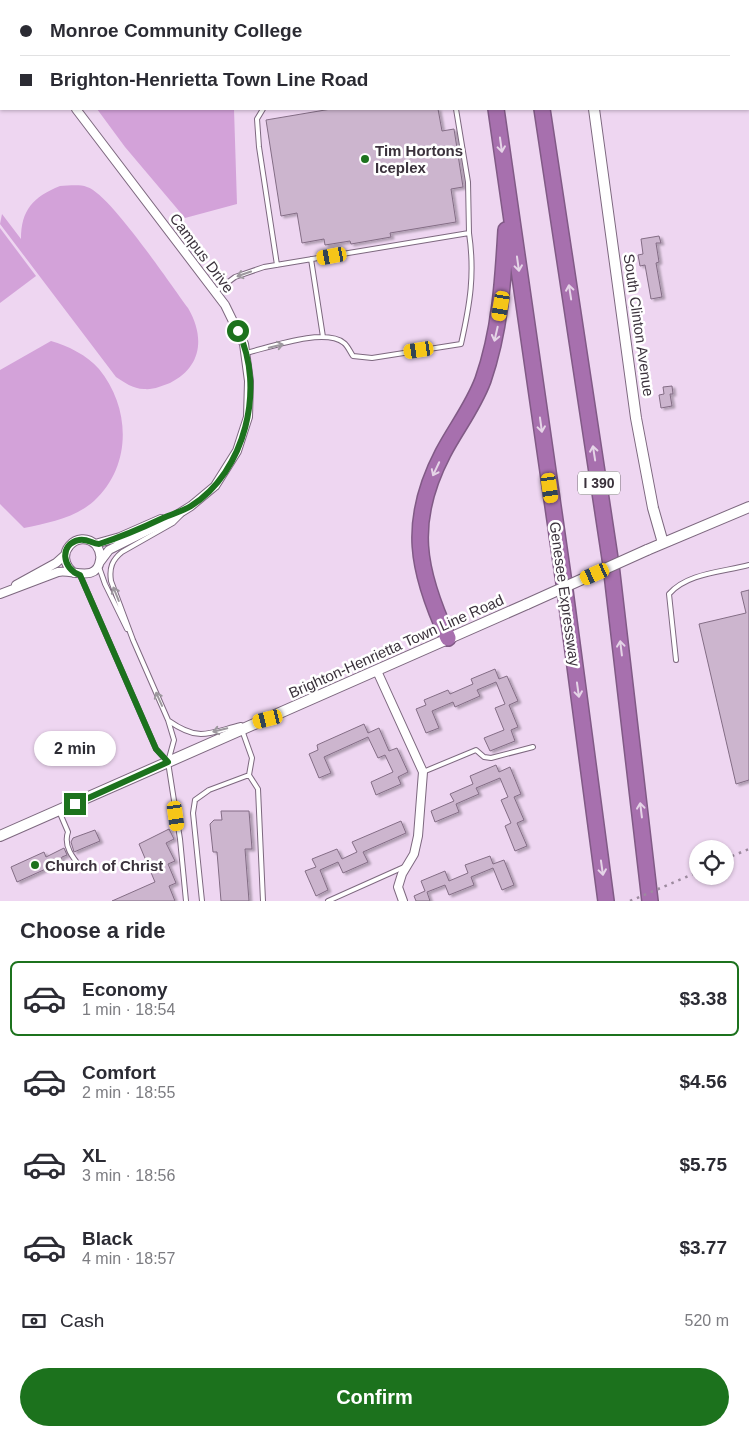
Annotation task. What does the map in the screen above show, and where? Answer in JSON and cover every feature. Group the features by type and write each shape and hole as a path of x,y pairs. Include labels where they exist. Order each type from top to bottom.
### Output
{"highway":[{"name":"Genesee Expressway","path":"496,110 606,901"},
{"name":"I 390","path":"542,110 611,565 650,901"},
{"path":"448,638 424,575 419,526 430,482 443,453 471,408 482,381 496,335 504,270 506,181"},
{"path":"646,858 656,901"}],"street":[{"name":"Campus Drive","path":"77,110 225,305 244,344 250,381 248,417 237,451 215,486 191,506 109,550 99,563"},
{"name":"South Clinton Avenue","path":"594,110 642,451 653,508 664,543"},
{"name":"Campus Drive","path":"95,544 120,537 191,506"},
{"name":"Brighton-Henrietta Town Line Road","path":"0,836 241,728 268,719 646,550 749,507"},
{"path":"84,539 95,544 100,554 99,563 91,573 58,572 1,593 56,564 65,555 68,547 78,540 84,539"},
{"path":"65,555 66,564 77,574"},
{"path":"377,670 423,772 418,836 413,856 398,887 403,901"}],"lane":[{"path":"262,110 257,118 259,148 277,265"},
{"path":"246,353 306,338 323,337 343,342 353,356 372,358 461,344 471,300 472,254 468,182 456,110"},
{"path":"215,292 235,277 277,265 470,233"},
{"path":"311,260 323,337"},
{"path":"186,901 180,839 168,762 174,740 168,720 110,581 110,570 112,564 122,552 173,523 191,506"},
{"path":"99,563 116,610 133,640"},
{"path":"676,660 669,594 681,583 692,579 749,566"},
{"path":"77,574 156,749 168,762"},
{"path":"168,720 182,730 200,736 241,728 252,758 249,775 258,789 263,901"},
{"path":"423,772 476,750 484,757 491,758 533,747"},
{"path":"202,901 193,814 195,800 209,790 249,775"},
{"path":"59,811 68,832 66,841 72,858 82,868"},
{"path":"328,901 408,865"}],"shaded area":[{"path":"98,110 234,110 237,204 185,218 125,147"},
{"path":"77,185 87,187 110,205 188,308 197,330 197,350 189,369 170,383 154,388 140,389 116,377 0,224 2,214 21,239 23,220 30,206 43,195 60,186"},
{"path":"0,228 36,276 0,303"},
{"path":"51,341 70,348 89,359 110,384 122,419 123,437 121,454 115,471 106,487 87,507 61,519 24,528 0,504 0,370"}],"building":[{"name":"Tim Hortons Iceplex","path":"325,110 438,110 442,131 454,129 463,187 451,189 456,222 390,233 391,237 351,244 350,241 325,245 324,239 302,243 297,213 281,216 266,120"},
{"path":"659,236 661,243 656,243 659,262 656,263 662,297 651,299 645,265 640,266 638,255 643,254 641,239"},
{"path":"672,386 673,394 670,394 672,406 661,408 659,395 664,394 663,387"},
{"path":"749,590 749,780 736,784 699,624 746,613 741,592"},
{"path":"495,669 499,679 507,676 518,701 509,705 518,727 511,730 515,741 490,751 484,738 504,730 495,708 505,704 496,682 477,690 480,696 455,707 453,702 432,711 439,728 426,733 416,709 426,705 424,700 448,690 450,694 473,684 471,679"},
{"path":"364,724 368,733 379,728 389,751 397,748 408,772 398,777 401,784 376,795 371,782 393,772 385,755 378,758 368,737 324,757 331,773 319,778 309,754 318,750 317,745"},
{"path":"496,765 499,772 510,767 521,794 514,797 524,820 517,823 527,846 515,851 505,826 511,823 501,800 508,797 500,778 476,788 479,794 456,804 459,812 435,822 431,811 454,801 450,794 473,784 470,776"},
{"path":"221,811 249,811 252,849 245,849 249,901 221,901 217,852 213,852 210,824 214,820 222,820"},
{"path":"401,821 406,833 363,852 368,862 343,873 338,862 320,870 328,890 316,896 305,871 316,867 312,859 337,849 342,859 357,852 352,842"},
{"path":"169,829 174,839 166,843 175,861 168,864 176,883 169,886 175,901 112,901 155,882 139,844"},
{"path":"95,830 100,841 74,852 71,842 73,838"},
{"name":"Church of Christ","path":"64,848 67,855 62,857 59,863 17,882 11,867 44,852 46,857"},
{"path":"490,856 493,864 504,860 514,885 502,890 493,868 471,877 474,885 449,895 445,885 427,892 430,901 416,901 414,896 425,891 421,881 445,871 449,881 468,873 465,865"}],"railway":[{"path":"734,855 749,849"},
{"path":"630,901 689,876"}],"place":[{"name":"Tim Hortons Iceplex","path":"365,159"},
{"name":"Church of Christ","path":"35,865"}],"route":[{"path":"75,804 168,762 156,749 80,575 74,573 66,564 66,552 72,543 78,540 84,539 99,544 120,537 191,506 215,486 237,451 248,417 250,381 244,344 238,331"}]}
